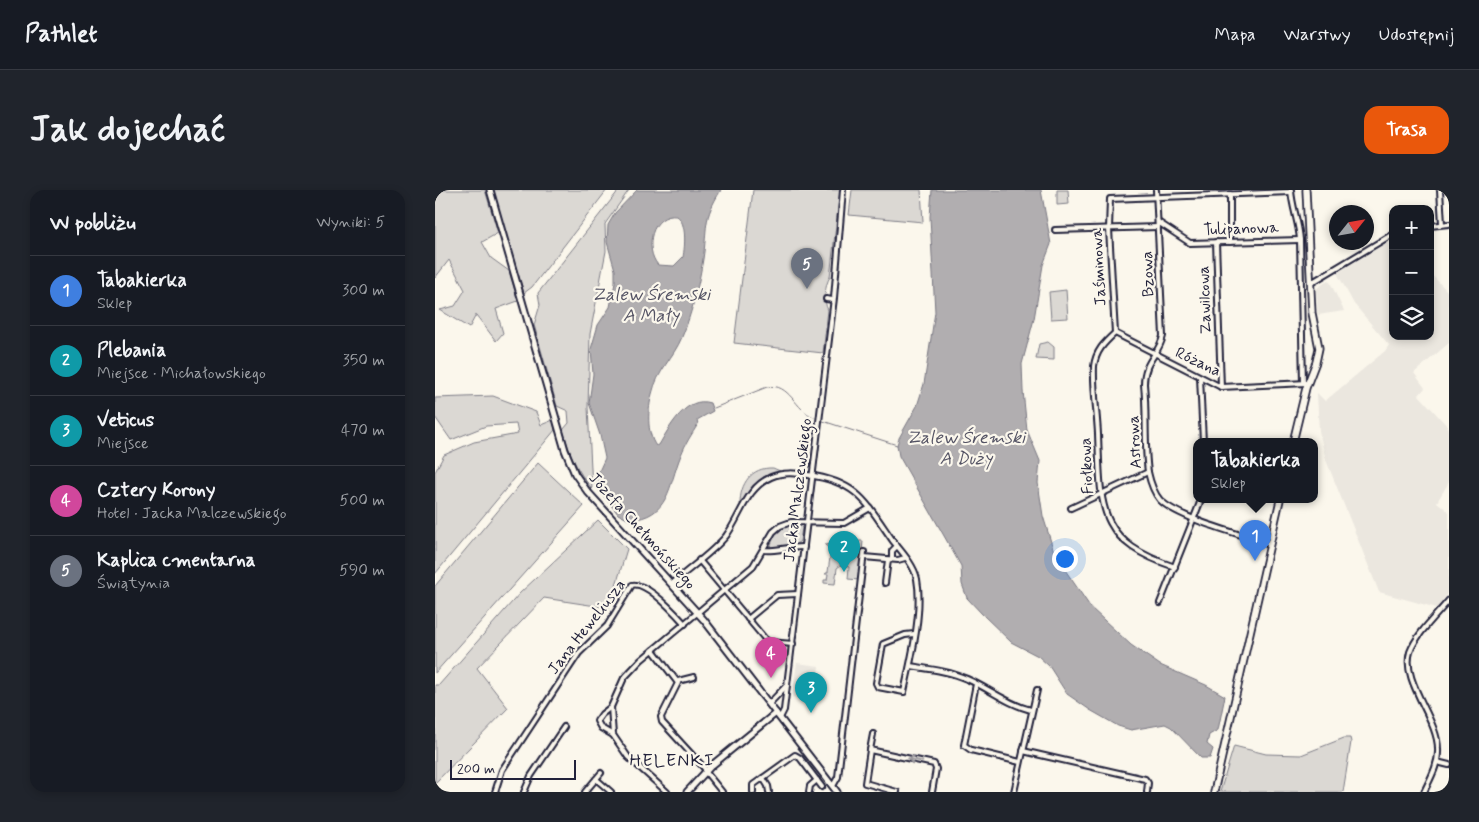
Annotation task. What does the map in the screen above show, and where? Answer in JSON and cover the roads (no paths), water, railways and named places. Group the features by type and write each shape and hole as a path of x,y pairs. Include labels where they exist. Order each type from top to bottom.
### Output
{"main road":[{"path":"1294,438 1305,383 1317,358 1319,348 1312,313 1306,190"},
{"path":"1214,792 1280,503"}],"street":[{"name":"Józefa Chełmońskiego","path":"490,190 571,465 592,496 698,612 837,792"},
{"name":"Jacka Malczewskiego","path":"780,718 784,714 793,644 833,300 843,190"},
{"name":"Bzowa","path":"1153,353 1159,347 1163,336 1156,190"},
{"path":"1440,190 1442,224"},
{"path":"1157,197 1291,191 1293,206 1298,220 1300,240 1305,383"},
{"path":"1230,194 1230,242"},
{"name":"Jaśminowa","path":"1115,333 1109,229 1111,199 1157,197"},
{"path":"1434,225 1449,224"},
{"path":"1055,230 1109,229 1158,225"},
{"name":"Tulipanowa","path":"1158,225 1190,243 1300,240"},
{"path":"1311,283 1389,236"},
{"name":"Zawilcowa","path":"1216,242 1221,387"},
{"path":"826,299 833,300"},
{"name":"Różana","path":"1115,333 1221,387 1305,383"},
{"name":"Fiołkowa","path":"1115,333 1102,345 1095,357 1093,366 1102,503 1111,524 1127,545 1154,560 1175,567"},
{"name":"Astrowa","path":"1153,353 1144,373 1143,384 1148,472 1159,499 1194,518 1270,544"},
{"path":"1200,377 1203,438"},
{"path":"1071,508 1148,472"},
{"path":"672,584 725,536 750,494 761,483 786,473 813,476 846,484 858,493 914,571 917,582 914,634 905,692 879,687 876,681 883,642 905,634 914,634"},
{"path":"1160,603 1200,503"},
{"path":"613,735 611,707 624,678 653,650 753,566 773,532 780,526 791,522 843,523 870,508"},
{"path":"885,583 892,551 897,546"},
{"path":"764,550 804,547"},
{"path":"833,786 837,777 864,554 900,560 905,558"},
{"path":"699,560 766,641 793,644"},
{"name":"Jana Heweliusza","path":"495,792 503,767 579,653 609,624 632,585 640,585 655,596 685,624"},
{"path":"748,619 779,594 798,594"},
{"path":"1424,792 1437,762 1437,740 1410,673 1409,659 1414,644 1449,600"},
{"path":"653,650 678,681 678,686 661,717 662,722 722,792"},
{"path":"910,666 946,672 976,684 1005,702 1031,710"},
{"path":"678,681 693,677"},
{"path":"769,704 788,683"},
{"path":"976,684 964,738 965,747 1020,762"},
{"path":"1014,792 1037,690"},
{"path":"611,707 599,716 597,721 601,728 613,735 628,757 667,792"},
{"path":"687,792 705,771 776,713"},
{"path":"524,792 531,776 563,727"},
{"path":"873,734 864,778 867,784 897,792"},
{"path":"870,750 934,764 936,770 931,792"},
{"path":"1023,751 1145,779 1148,782 1147,792"},
{"path":"753,792 753,786 795,755 822,787"},
{"path":"1437,762 1449,765"},
{"path":"585,792 601,773"},
{"path":"763,778 768,785 769,792"},
{"path":"596,779 611,792"},
{"path":"809,792 810,786 817,780"}],"water":[{"name":"Zalew Śremski A Mały","path":"637,190 721,190 708,217 701,269 689,318 679,344 654,386 650,406 649,427 656,446 659,445 673,422 686,408 701,402 710,403 713,411 697,420 698,424 683,451 670,489 660,507 642,518 629,520 618,514 595,485 595,480 605,458 600,435 589,403 593,374 591,349 598,325 610,307 615,283 615,270 607,242 608,225 615,213","holes":["677,216 680,219 685,235 683,257 674,266 658,265 651,250 651,242 656,226 661,220 668,217"]},
{"name":"Zalew Śremski A Duży","path":"932,190 1041,190 1051,244 1043,265 1034,319 1022,364 1027,430 1040,461 1038,483 1043,516 1055,555 1091,608 1131,645 1160,665 1206,685 1225,696 1218,730 1209,735 1207,744 1213,749 1210,758 1201,758 1171,727 1165,724 1131,730 1118,726 1090,710 1067,694 1049,666 1038,656 1011,642 967,598 962,584 961,566 899,456 897,445 917,406 924,384 935,312 930,217"}],"waterway":[{"path":"714,408 767,387 775,387 787,393 807,414 814,417"},
{"path":"823,421 897,445"}],"place":[{"name":"Kaplica cmentarna","path":"807,289"},
{"name":"Tabakierka","path":"1255,561"},
{"name":"Plebania","path":"844,572"},
{"name":"Cztery Korony","path":"771,678"},
{"name":"Veticus","path":"811,713"}],"district":[{"name":"HELENKI","path":"672,761"}]}
